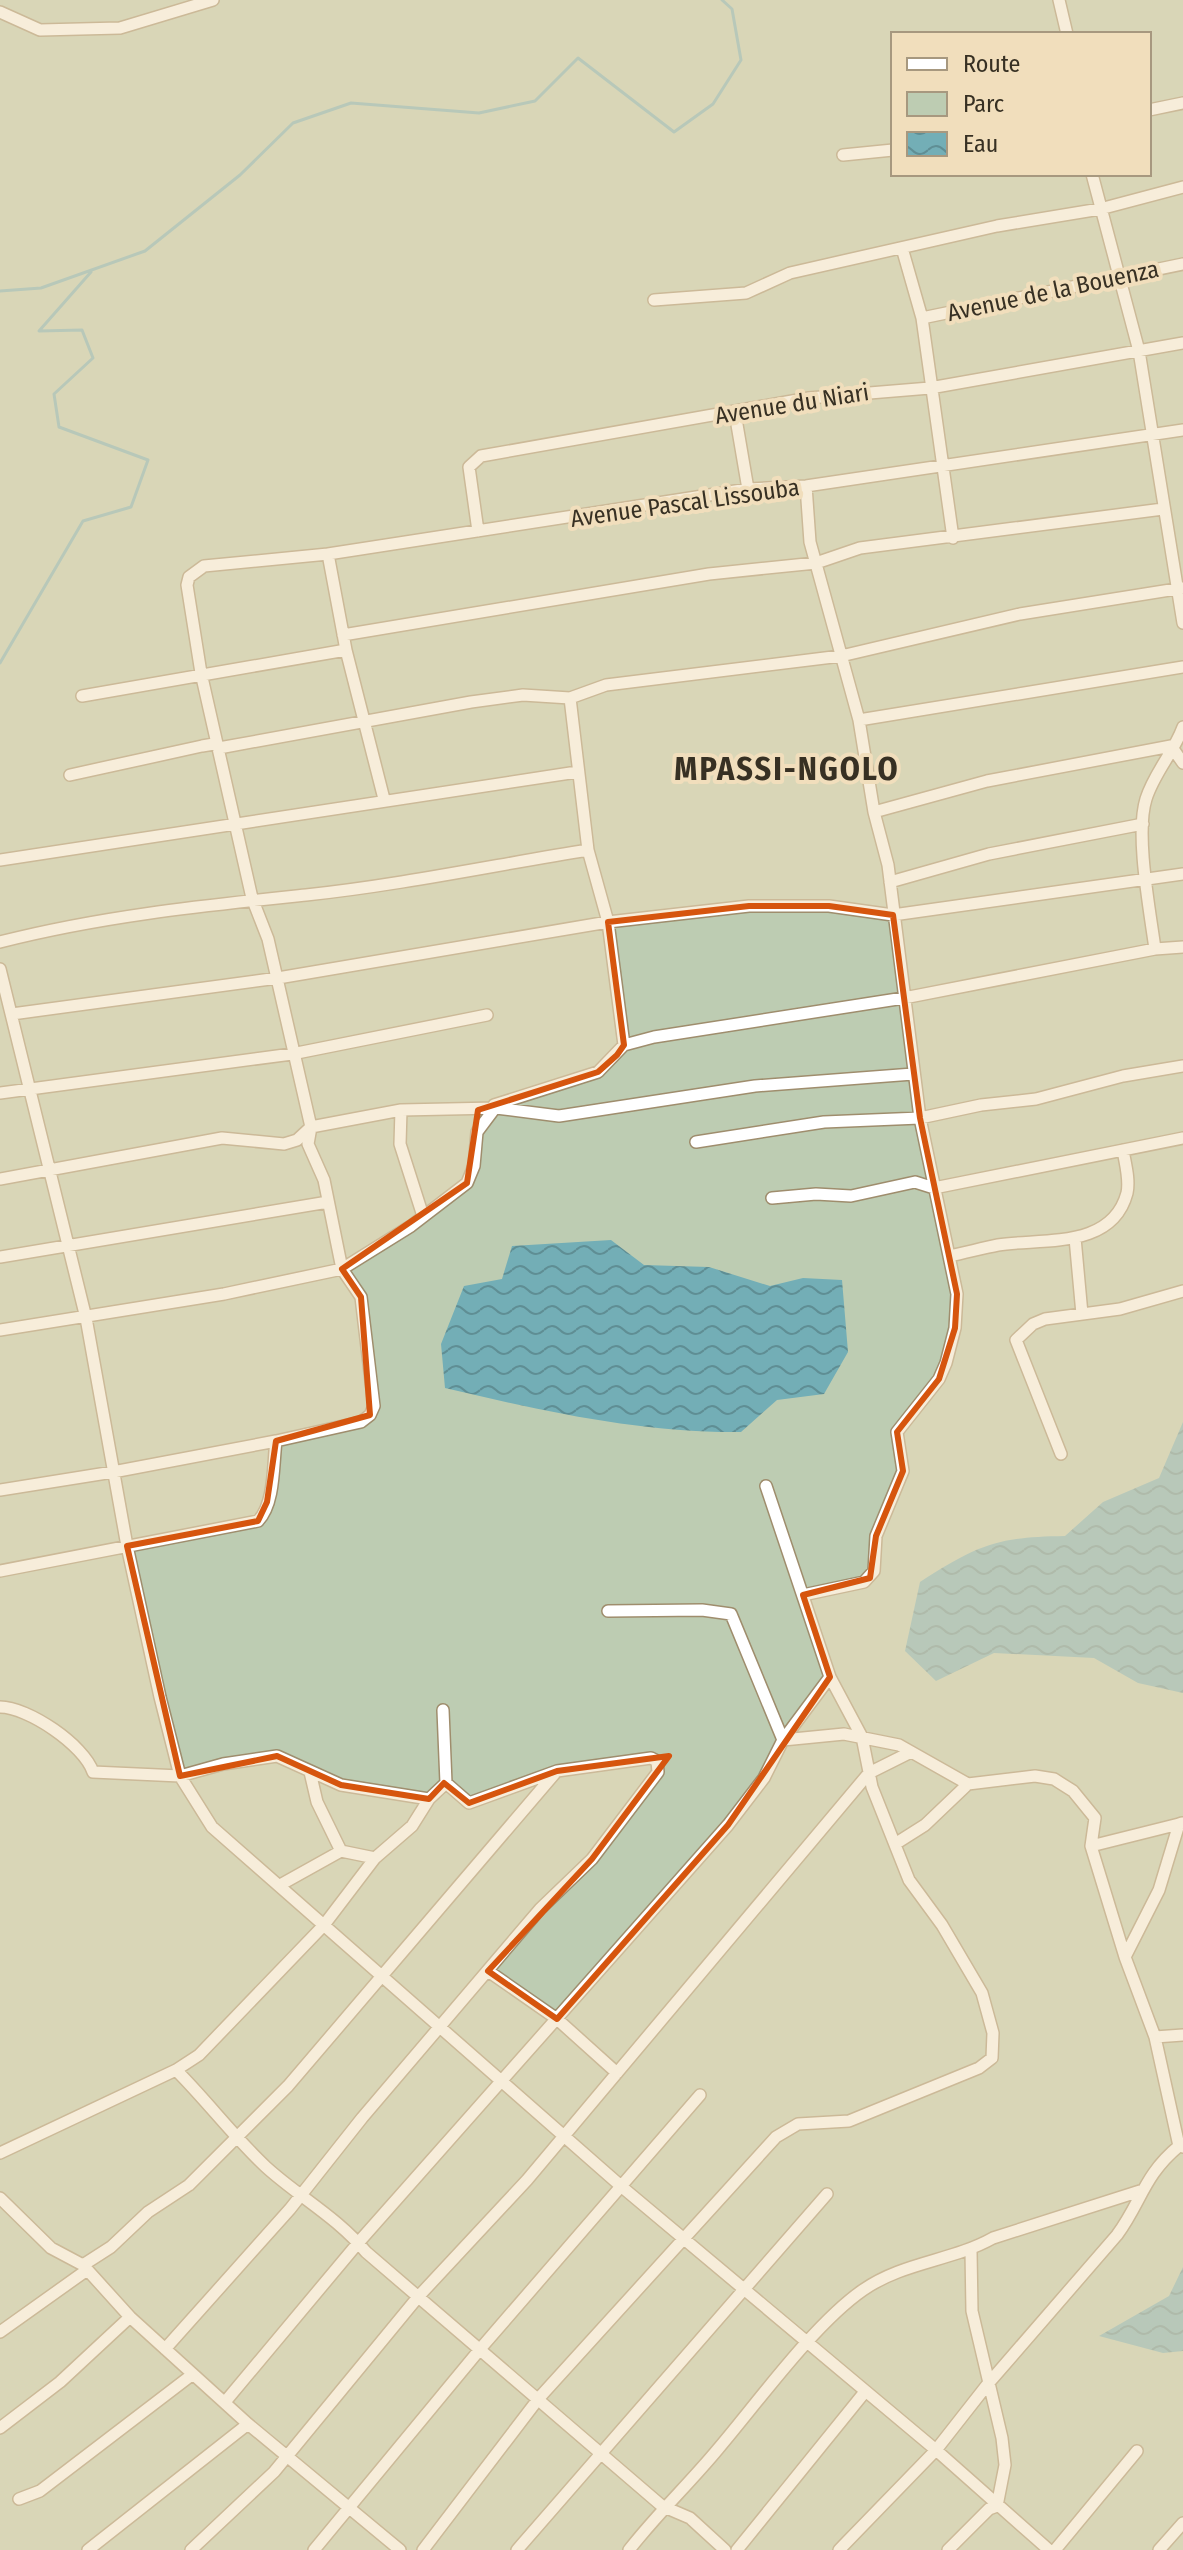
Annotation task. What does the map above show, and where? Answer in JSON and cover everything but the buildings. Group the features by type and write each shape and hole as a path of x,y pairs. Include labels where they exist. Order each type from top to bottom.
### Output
{"street":[{"path":"0,12 40,30 120,28 213,0"},
{"path":"1059,0 1067,32"},
{"path":"1151,110 1183,103"},
{"path":"843,155 891,150"},
{"path":"1092,176 1139,351 1163,509 1181,588 1183,623"},
{"path":"654,300 746,293 790,273 997,226 1100,209 1183,187"},
{"path":"902,248 922,318 953,538"},
{"name":"Avenue de la Bouenza","path":"922,318 1183,264"},
{"name":"Avenue du Niari","path":"478,531 469,467 481,456 823,397 930,388 1183,343"},
{"path":"735,413 748,489"},
{"name":"Avenue Pascal Lissouba","path":"201,673 187,585 189,577 204,566 328,554 748,489 806,486 1183,430"},
{"path":"803,1595 864,1582 874,1571 876,1536 903,1471 897,1432 939,1379 955,1328 957,1294 920,1118 890,882 874,812 859,720 807,522 806,486"},
{"path":"343,635 709,574 816,563 860,548 1163,509"},
{"path":"328,554 346,650 384,799"},
{"path":"219,748 347,722 363,722 523,695 570,698 606,685 841,656 1020,614 1181,588"},
{"path":"82,696 346,650"},
{"path":"859,720 1183,667"},
{"path":"0,1490 113,1472 361,1422 370,1415 374,1406 361,1297 342,1269 324,1180 308,1144 311,1127 292,1054 278,978 252,898 201,673"},
{"path":"570,698 588,850 608,922 624,1045"},
{"path":"1155,949 1145,878 1143,824 1146,800 1183,727"},
{"path":"70,775 202,746 214,744 219,748"},
{"path":"874,812 987,781 1171,746"},
{"path":"1171,746 1183,763"},
{"path":"0,860 237,825 384,799 577,772"},
{"path":"890,882 989,854 1143,824"},
{"path":"0,942 69,925 252,898 306,895 588,850"},
{"path":"12,1014 278,978 608,922 749,906 829,906 893,915 1183,874"},
{"path":"478,1110 598,1072 624,1045 904,998 1155,949 1183,947"},
{"path":"0,969 32,1088 86,1318 127,1546 180,1776 212,1827 622,2187 807,2346 936,2450 1049,2550"},
{"path":"0,1093 292,1054 487,1015"},
{"path":"696,1142 824,1122 920,1118 981,1105 1036,1099 1123,1076 1183,1066"},
{"path":"0,1179 222,1138 284,1144 297,1140 311,1127 401,1110 496,1108 559,1116 755,1086 913,1074"},
{"path":"0,1330 86,1318 342,1269 467,1183 474,1166 477,1132 496,1108"},
{"path":"401,1110 400,1144 423,1216"},
{"path":"772,1198 816,1194 851,1196 915,1182 934,1188 1183,1138"},
{"path":"949,1256 1000,1245 1075,1238 1101,1225 1123,1202 1128,1180 1123,1150"},
{"path":"0,1257 328,1202"},
{"path":"1075,1238 1082,1314"},
{"path":"1061,1454 1016,1340 1033,1324 1120,1309 1183,1291"},
{"path":"0,1571 258,1521 267,1502 276,1441"},
{"path":"423,2550 539,2398 752,2161 787,2129 798,2124 849,2121 979,2068 992,2058 993,2033 982,1993 942,1925 909,1880 869,1773 862,1737 830,1677 766,1486"},
{"path":"608,1611 702,1610 731,1614 783,1740"},
{"path":"225,2402 358,2243 728,1825 769,1769 783,1740 830,1677"},
{"path":"0,1707 14,1707 65,1738 90,1762 93,1772 180,1776 223,1764 277,1756 341,1785 429,1799"},
{"path":"165,2349 290,2209 298,2195 540,1909 592,1859 636,1804 658,1766 651,1758 557,1771 469,1803 446,1783 443,1710"},
{"path":"783,1740 844,1734 862,1737 899,1745 968,1784 1035,1776 1054,1779 1073,1791 1095,1818 1091,1846 1125,1957 1155,2037 1181,2147 1161,2161 1140,2191 1130,2217 1117,2235 987,2385 936,2450 839,2550"},
{"path":"191,2550 264,2483 418,2297 496,2216 869,1773 911,1752"},
{"path":"0,2332 111,2247 148,2212 189,2185 305,2068 557,1771"},
{"path":"310,1772 317,1802 341,1851"},
{"path":"0,2153 176,2070 220,2036 324,1925 375,1858 412,1826 429,1799 446,1783"},
{"path":"895,1844 925,1825 968,1784"},
{"path":"1091,1846 1181,1824"},
{"path":"1125,1957 1159,1890 1181,1824"},
{"path":"280,1885 341,1851 375,1858"},
{"path":"488,1971 557,2019 617,2073"},
{"path":"1155,2037 1183,2035"},
{"path":"176,2070 236,2135 298,2195 341,2224 418,2297 662,2506 690,2518 725,2550"},
{"path":"314,2550 481,2348 700,2095"},
{"path":"629,2550 662,2506 703,2468 842,2307 864,2289 920,2262 971,2251 993,2238 1140,2191"},
{"path":"517,2550 600,2452 746,2291 827,2194"},
{"path":"0,2198 62,2256 85,2268 130,2317 248,2424 400,2550"},
{"path":"971,2251 972,2311 987,2385 1002,2438 1005,2465 997,2506"},
{"path":"0,2428 60,2382 130,2317"},
{"path":"19,2499 40,2491 193,2374"},
{"path":"737,2550 864,2393"},
{"path":"88,2550 248,2424"},
{"path":"1055,2550 1137,2451"},
{"path":"948,2550 989,2509 997,2506"},
{"path":"1159,2550 1183,2523"}],"highlighted area":[{"path":"749,906 829,906 893,915 920,1118 957,1294 955,1328 939,1379 897,1432 903,1471 876,1536 870,1578 803,1595 830,1677 728,1825 557,2019 488,1971 592,1859 669,1756 557,1771 469,1803 444,1783 429,1799 341,1785 277,1756 180,1776 127,1546 258,1521 267,1502 276,1441 370,1415 361,1297 342,1269 467,1183 478,1110 598,1072 617,1055 624,1045 608,922"}],"green space":[{"path":"0,0 1183,0 1183,2550 0,2550"}],"water":[{"path":"611,1240 644,1265 709,1267 770,1286 803,1278 842,1280 848,1352 824,1394 777,1400 741,1432 629,1425 445,1388 441,1344 464,1286 502,1279 512,1246"},
{"path":"1183,1422 1183,1693 1138,1683 1094,1658 994,1653 936,1681 905,1651 920,1582 957,1559 988,1546 1021,1538 1065,1536 1103,1502 1159,1478"},
{"path":"1183,2267 1183,2351 1163,2353 1099,2336 1169,2296"}],"waterway":[{"path":"0,291 41,288 145,251 240,175 293,123 351,103 479,113 535,101 578,58 674,132 713,104 741,60 732,9 722,0"},
{"path":"0,663 83,521 131,507 148,460 59,427 54,394 93,358 82,330 39,331 91,272"}],"district":[{"name":"MPASSI-NGOLO","path":"787,769"}]}
